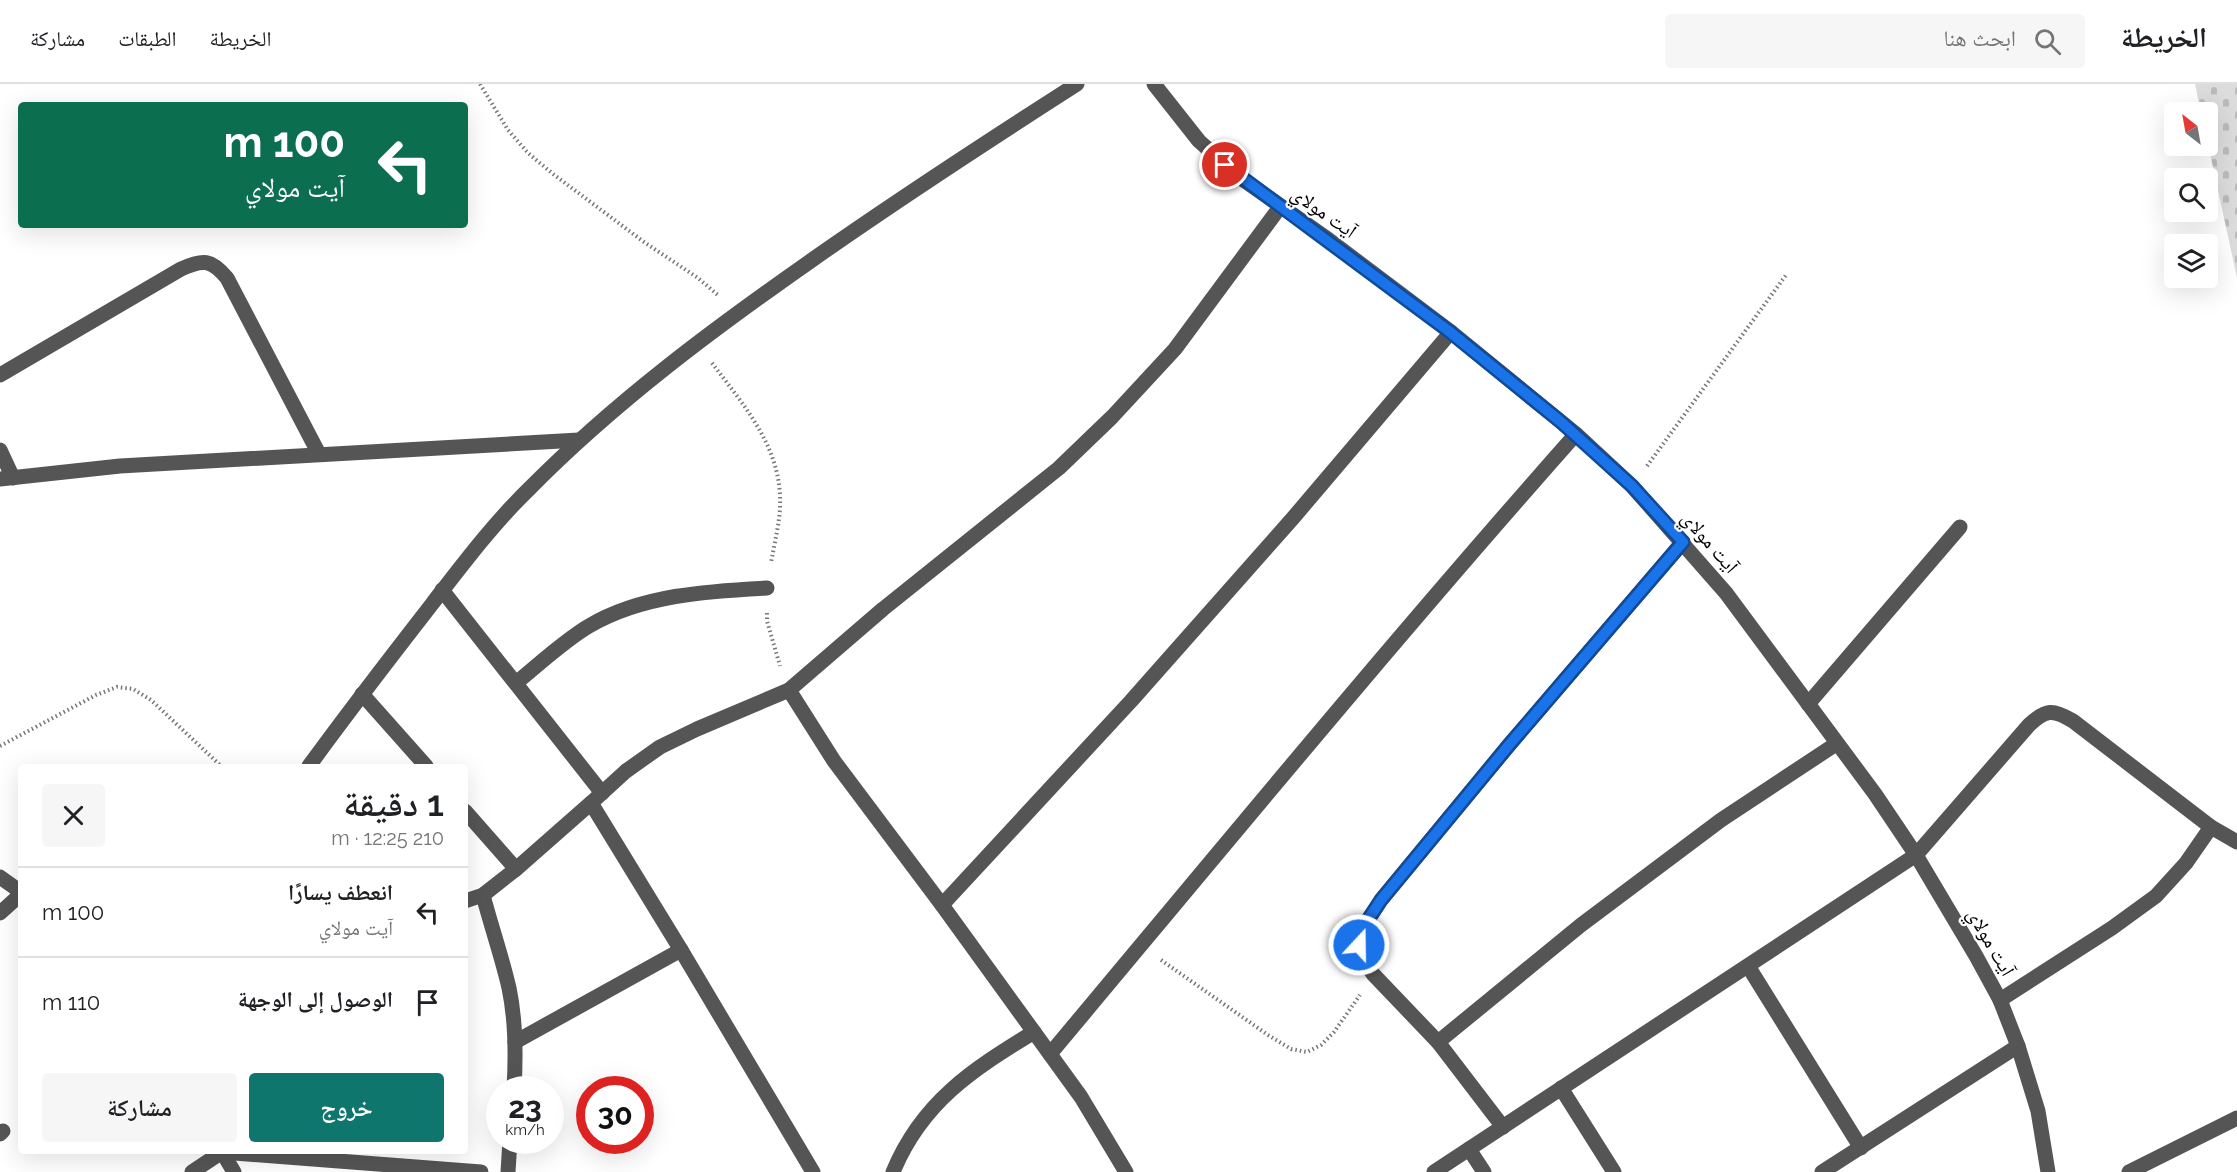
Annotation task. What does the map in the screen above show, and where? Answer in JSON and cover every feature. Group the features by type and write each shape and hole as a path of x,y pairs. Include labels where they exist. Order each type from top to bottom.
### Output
{"street":[{"path":"310,764 442,590 489,532 579,440 637,389 736,313 956,161 1077,84"},
{"name":"آيت مولاي","path":"1154,84 1199,141 1238,176 1329,240 1450,332 1576,434 1632,486 1726,593 1875,794 1916,855 2000,1000 2018,1046 2038,1111 2048,1172"},
{"path":"468,900 483,895 516,869 627,771 660,747 789,690 883,609 1059,468 1112,417 1175,349 1280,207"},
{"path":"0,375 181,269 196,262 210,263 218,268 226,278 319,454"},
{"path":"942,905 1131,701 1293,518 1450,332"},
{"path":"1050,1054 1451,575 1576,434"},
{"path":"0,450 7,479 120,466 579,440"},
{"path":"1808,704 1960,526"},
{"path":"1503,1127 1438,1042 1372,974 1363,959 1359,945 1364,926 1381,900 1509,745 1683,542"},
{"path":"516,683 589,626 631,608 712,591 767,588"},
{"path":"442,590 516,683 597,798 681,950 813,1172"},
{"path":"789,690 834,761 1081,1097 1126,1172"},
{"path":"362,694 424,764"},
{"path":"1434,1172 1916,855 2029,725 2038,716 2047,712 2056,712 2073,721 2211,827 2237,842"},
{"path":"1438,1042 1581,925 1721,820 1836,744"},
{"path":"468,814 516,869"},
{"path":"2000,1000 2112,928 2156,896 2186,863 2211,827"},
{"path":"0,877 18,891"},
{"path":"483,895 508,988 515,1042 514,1076"},
{"path":"0,913 18,896"},
{"path":"515,1042 681,950"},
{"path":"1748,966 1862,1148"},
{"path":"893,1172 915,1129 946,1093 983,1063 1034,1032"},
{"path":"1822,1172 2018,1046"},
{"path":"1561,1088 1614,1172"},
{"path":"2129,1172 2237,1118"},
{"path":"1469,1149 1484,1172"},
{"path":"192,1172 217,1154"},
{"path":"223,1154 234,1172"},
{"path":"294,1154 367,1157 481,1172"},
{"path":"508,1172 509,1154"}],"path":[{"path":"480,84 508,130 528,153 644,242 698,278 736,313"},
{"path":"1632,486 1786,276"},
{"path":"697,343 757,423 772,454 780,485 780,510 767,588 767,621 776,656 789,690"},
{"path":"0,746 96,695 117,687 133,689 151,700 219,764"},
{"path":"1140,946 1268,1035 1291,1049 1307,1052 1321,1045 1334,1032 1372,974"}],"green space":[{"path":"2195,84 2237,84 2237,278 2218,190 2218,168 2213,168 2211,156 2218,156 2218,102 2199,102"}],"route":[{"path":"1225,165 1450,332 1576,434 1632,486 1683,542 1509,745 1381,900 1364,926 1359,945"}]}
